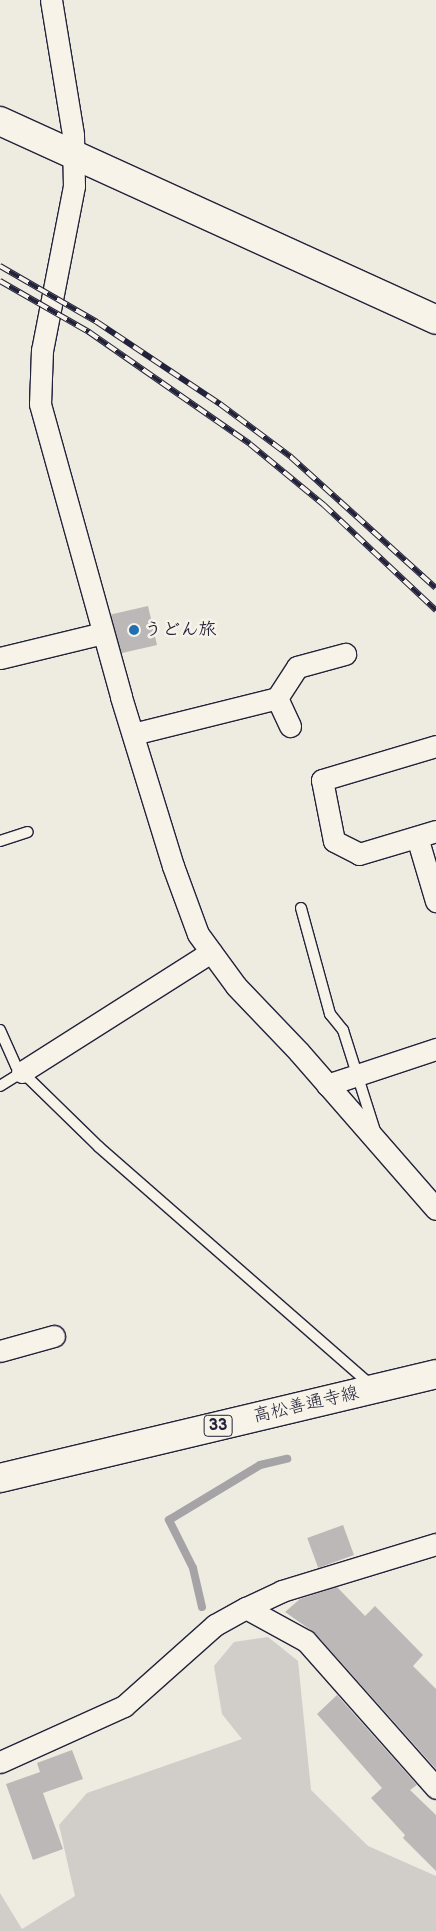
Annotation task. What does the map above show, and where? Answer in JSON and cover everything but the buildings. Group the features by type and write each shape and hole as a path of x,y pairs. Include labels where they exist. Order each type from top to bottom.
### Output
{"street":[{"path":"51,0 74,155 74,186 42,350 40,404 133,734 173,866 198,934 236,986 328,1085 436,1209"},
{"path":"0,121 436,320"},
{"path":"0,658 104,633"},
{"path":"133,734 277,698 297,667 345,654"},
{"path":"277,698 290,726"},
{"path":"436,746 322,780 334,841 359,854 426,834 436,902"},
{"path":"22,1072 211,952"},
{"path":"328,1085 436,1049"},
{"path":"0,1351 54,1336"},
{"name":"高松善通寺線","path":"0,1478 436,1374"},
{"path":"0,1762 124,1706 215,1625 246,1608 282,1591 436,1544"},
{"path":"246,1608 306,1641 436,1788"}],"lane":[{"path":"0,841 28,832"},
{"path":"301,908 330,1014 342,1030 379,1144"},
{"path":"0,1030 22,1072 99,1147 375,1389"},
{"path":"0,1086 22,1072"}],"shaded area":[{"path":"268,1637 298,1661 311,1790 368,1846 436,1876 436,1931 0,1931 0,1893 22,1929 75,1896 59,1825 87,1793 242,1739 222,1714 214,1666 234,1642"}],"waterway":[{"path":"202,1607 193,1568 169,1520 260,1465 287,1459"}],"railway":[{"path":"0,266 97,322 220,404 291,457 436,588"},
{"path":"0,281 89,332 250,444 324,505 436,610"}],"place":[{"name":"うどん旅","path":"134,630"}]}
